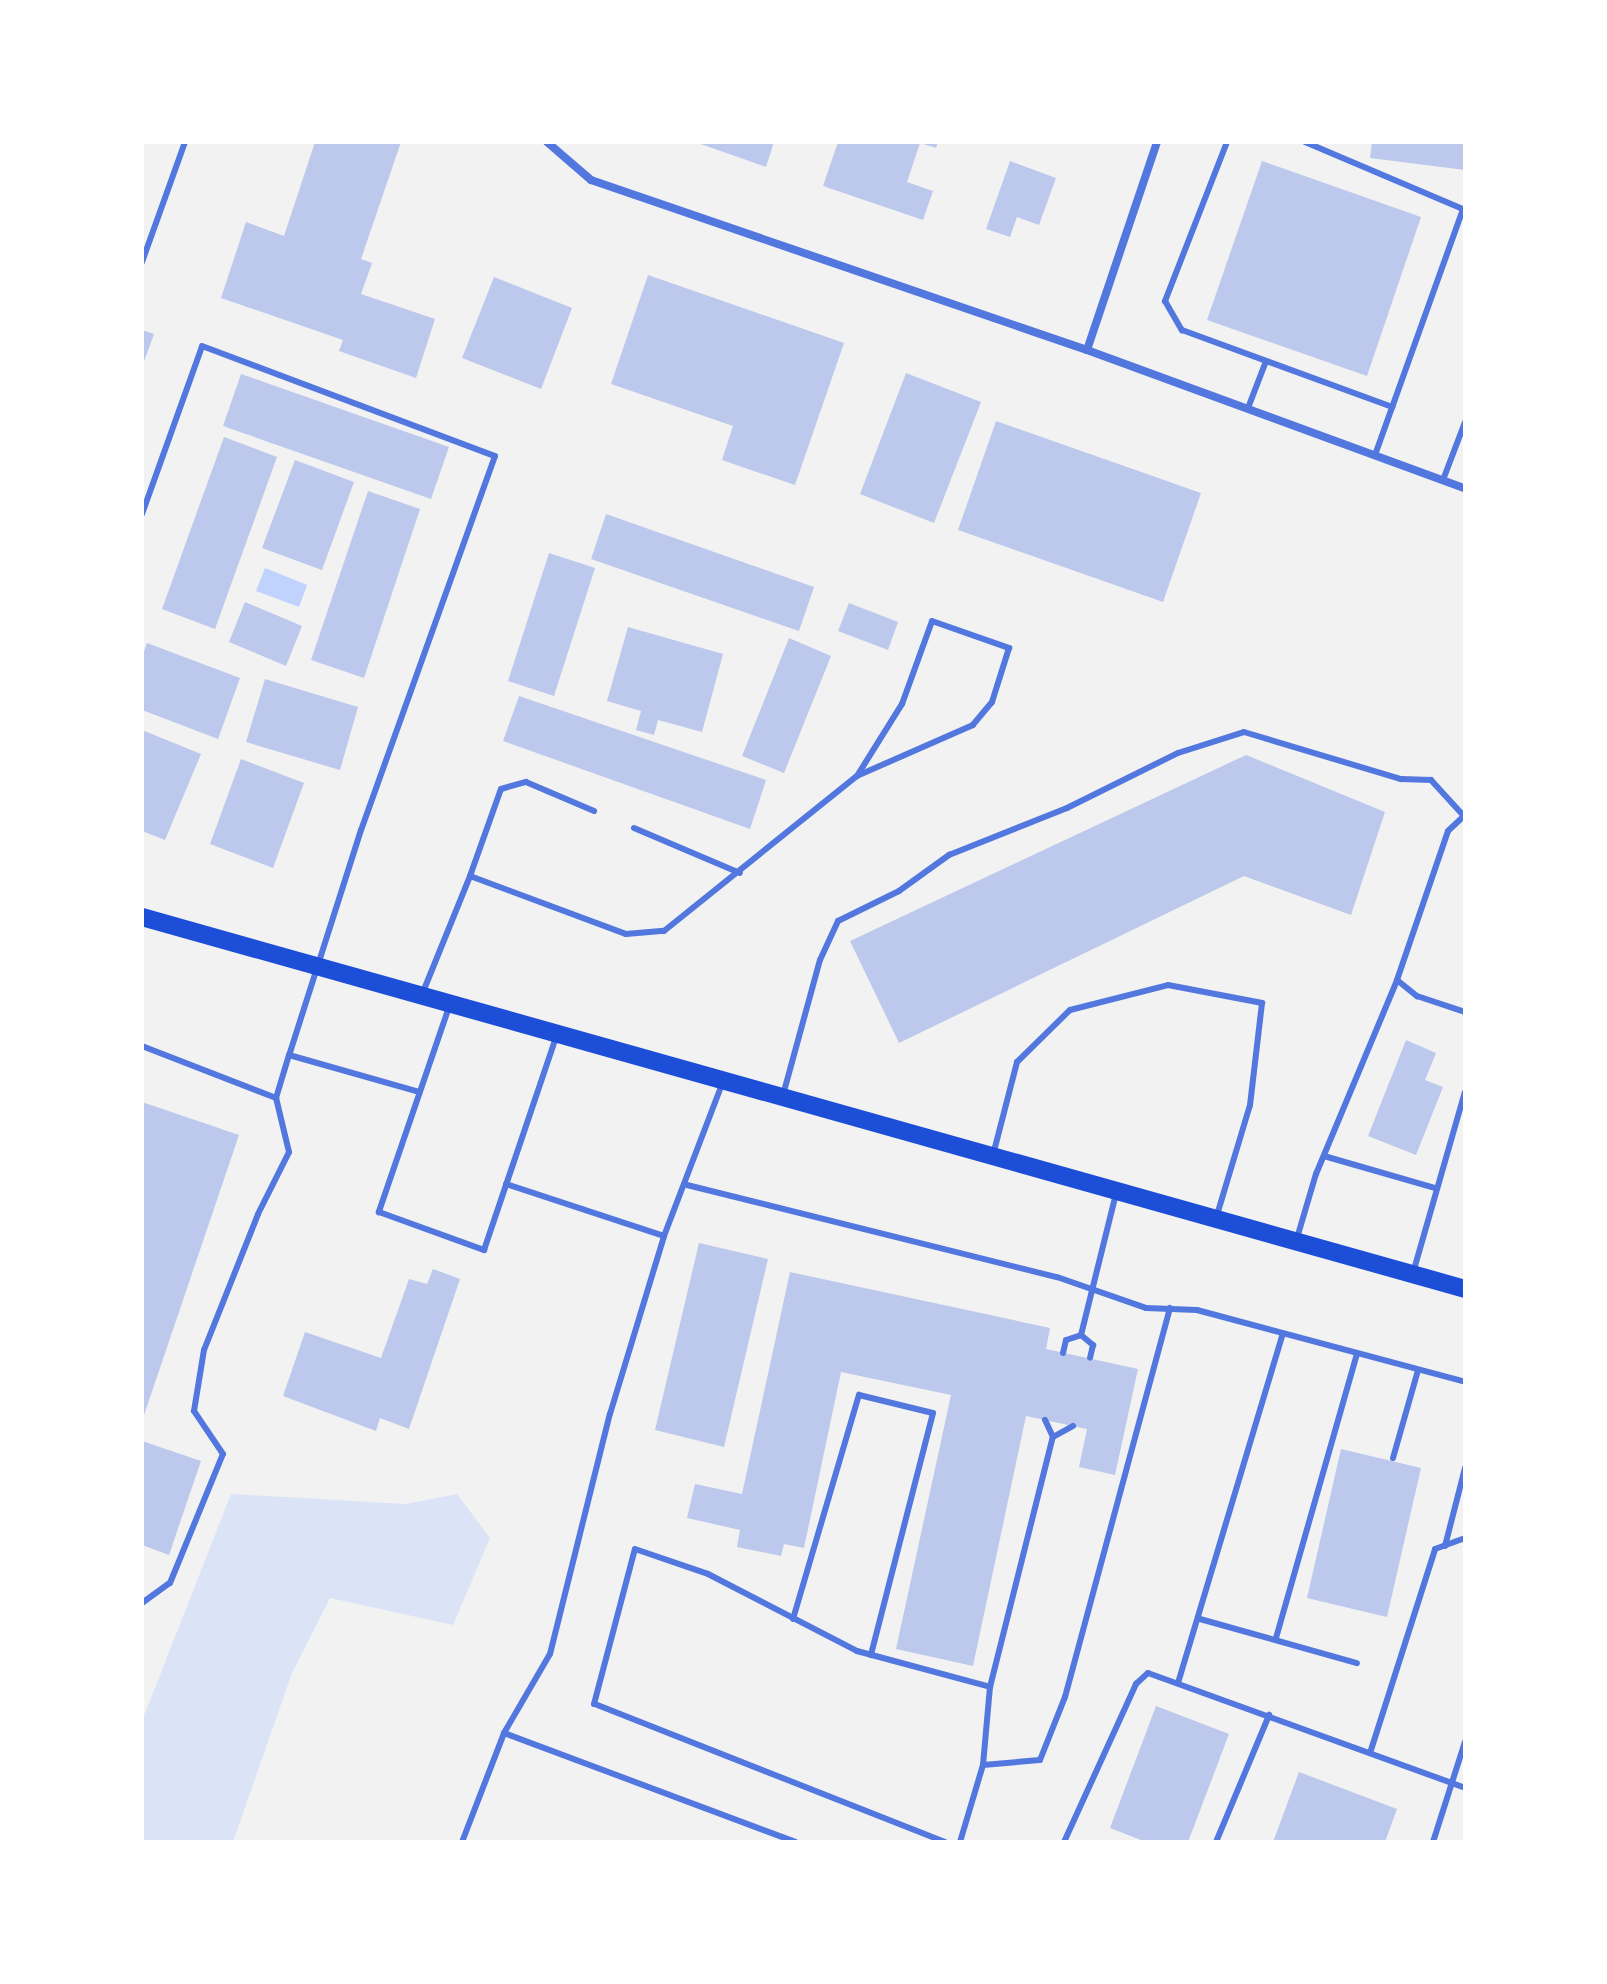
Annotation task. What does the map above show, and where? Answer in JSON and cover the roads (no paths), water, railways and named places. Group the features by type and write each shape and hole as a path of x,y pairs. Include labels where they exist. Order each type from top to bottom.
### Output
{"main road":[{"path":"142,917 1465,1289"}],"street":[{"path":"547,142 591,180 1087,350 1465,488"},
{"path":"1087,350 1157,142"}],"lane":[{"path":"142,262 185,142"},
{"path":"1227,142 1165,301 1182,330 1392,407"},
{"path":"1305,142 1464,210 1375,455"},
{"path":"142,514 202,346 495,456 316,966 276,1098 289,1152 258,1214 204,1350 194,1411 223,1454 170,1583 142,1603"},
{"path":"1248,408 1266,361"},
{"path":"1443,480 1465,422"},
{"path":"470,876 626,934 664,931 857,776 973,725 992,702 1009,648 932,621 902,704 857,776"},
{"path":"783,1097 820,960 838,921 899,891 949,855 1067,808 1178,753 1244,732 1401,779 1431,780 1464,815 1448,831 1397,980 1324,1156 1296,1242"},
{"path":"422,996 501,789 526,782 594,811"},
{"path":"634,828 740,873"},
{"path":"1397,980 1417,996 1465,1012"},
{"path":"993,1155 1017,1062 1070,1010 1168,985 1262,1003 1250,1105 1216,1219"},
{"path":"450,1003 379,1212 484,1250 557,1034"},
{"path":"142,1046 276,1098"},
{"path":"289,1055 420,1092"},
{"path":"462,1842 504,1733 550,1654 610,1414 664,1236 687,1185 724,1080"},
{"path":"1413,1274 1435,1188 1465,1092"},
{"path":"1324,1156 1435,1188"},
{"path":"506,1184 664,1236"},
{"path":"687,1185 1094,1290 1146,1308 1197,1310 1465,1382"},
{"path":"1081,1335 1117,1191"},
{"path":"983,1765 1040,1760 1065,1697 1170,1308"},
{"path":"1178,1683 1200,1619 1283,1333"},
{"path":"1063,1353 1066,1340 1081,1335"},
{"path":"1081,1335 1093,1345 1090,1358"},
{"path":"1276,1638 1357,1353"},
{"path":"1393,1458 1418,1370"},
{"path":"793,1619 859,1395 933,1413 871,1655"},
{"path":"960,1842 983,1765 990,1687 1053,1437 1045,1420"},
{"path":"1053,1437 1073,1426"},
{"path":"1445,1546 1465,1468"},
{"path":"1371,1750 1435,1549 1465,1538"},
{"path":"945,1842 594,1704 635,1549 708,1574 793,1619 871,1655 990,1687"},
{"path":"1200,1619 1357,1663"},
{"path":"1064,1842 1136,1684 1148,1673 1371,1750 1465,1788"},
{"path":"1216,1842 1269,1715"},
{"path":"504,1733 795,1842"},
{"path":"1433,1842 1465,1742"}],"water":[{"path":"265,568 307,585 299,607 256,591"}]}
